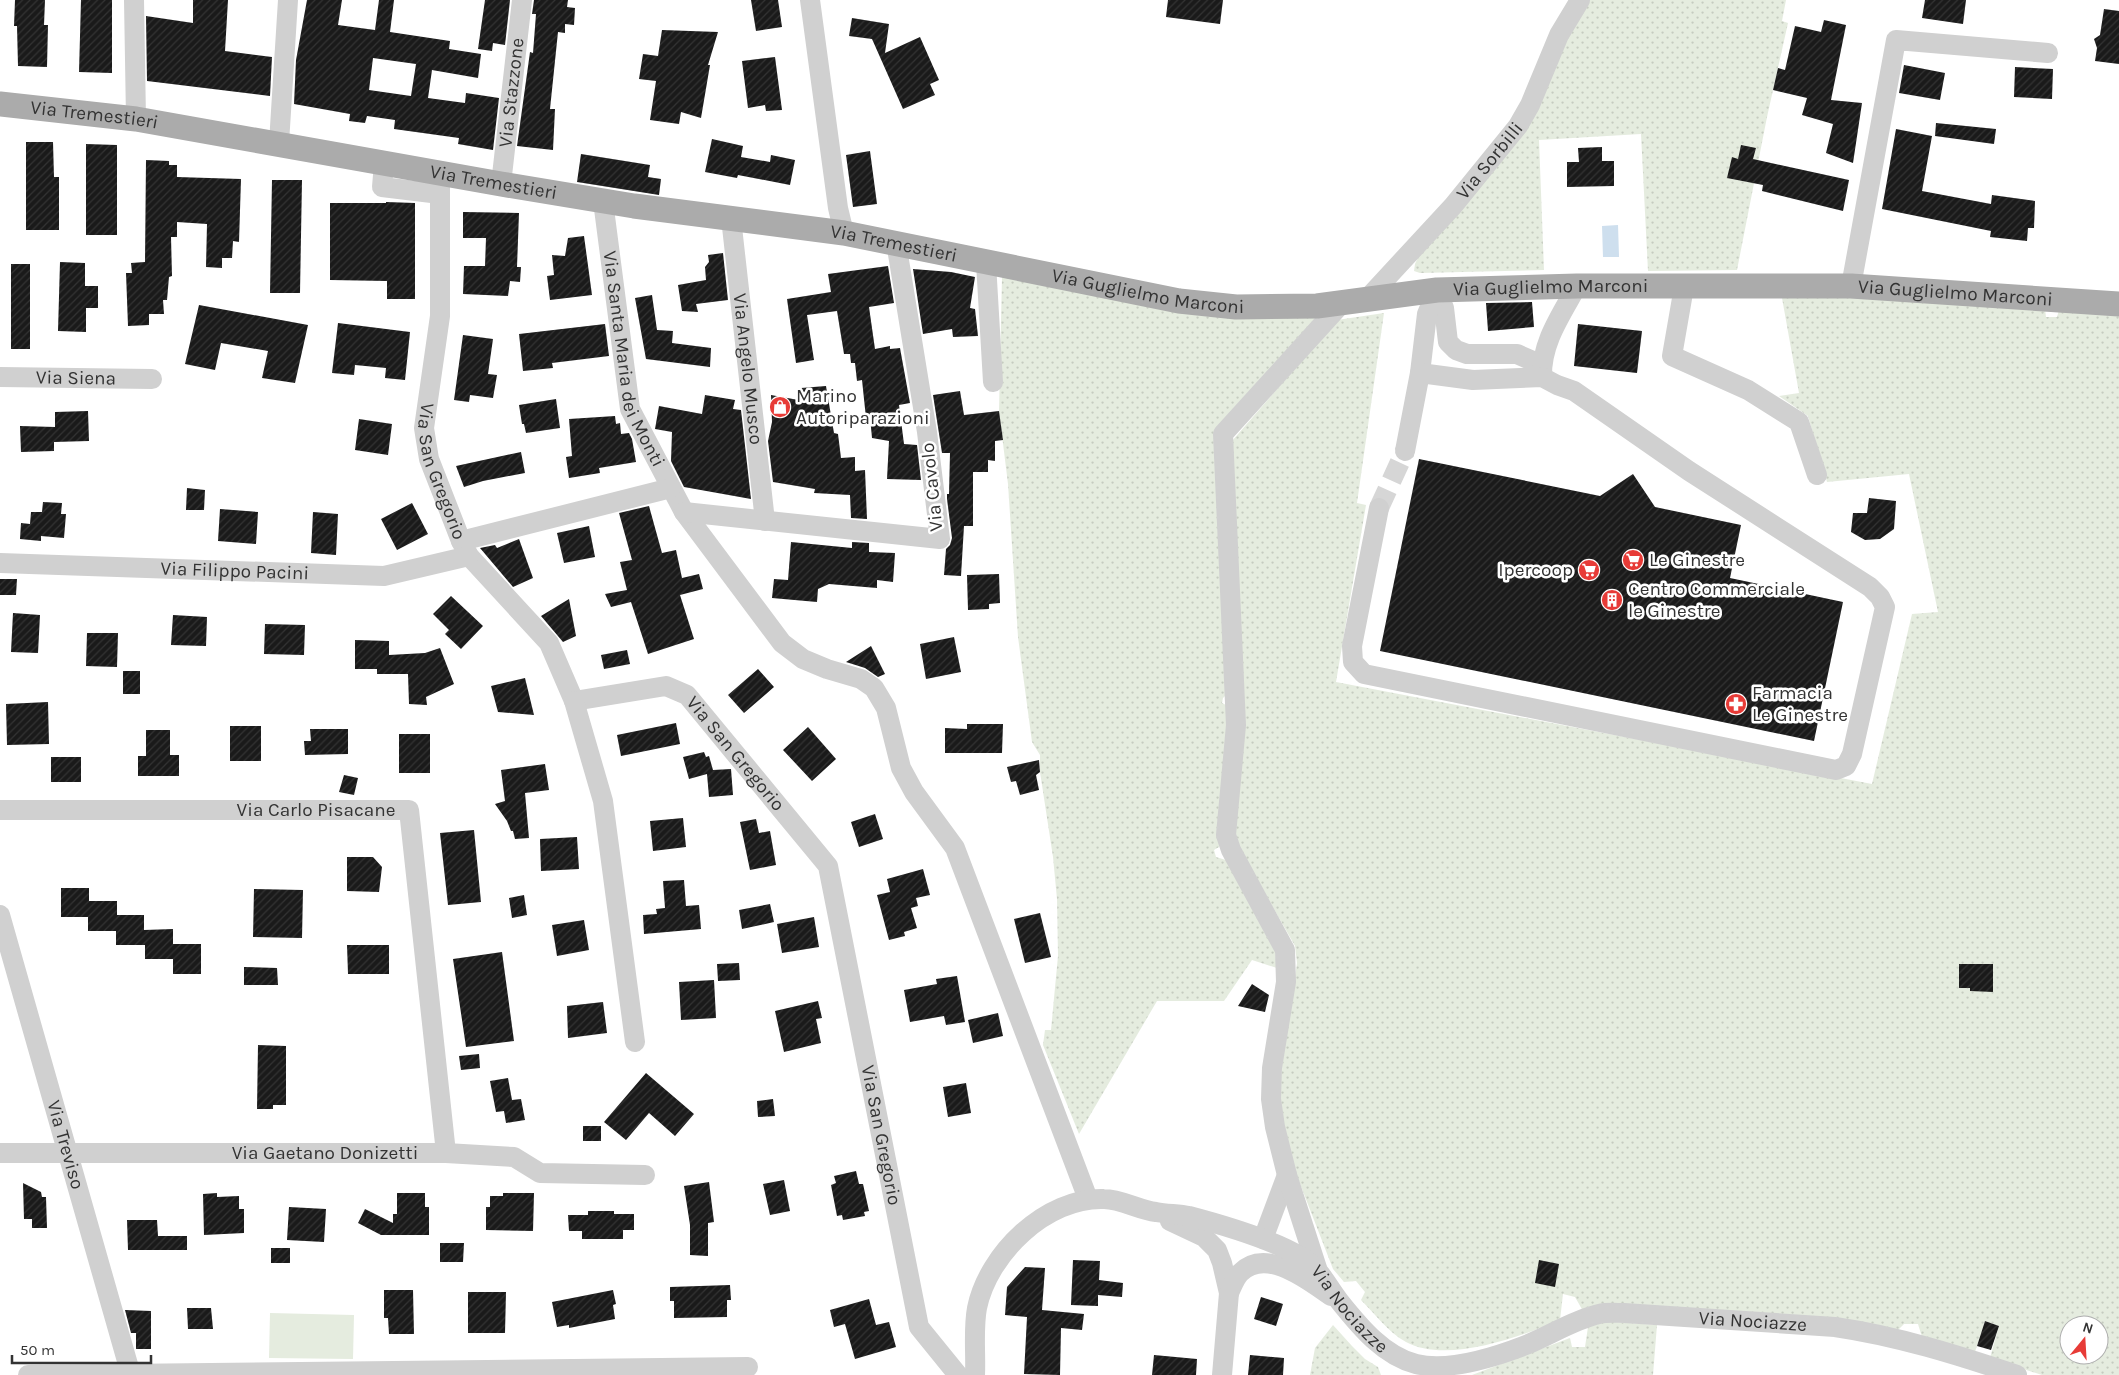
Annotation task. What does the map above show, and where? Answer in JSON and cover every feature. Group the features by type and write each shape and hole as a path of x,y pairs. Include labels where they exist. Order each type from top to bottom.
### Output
{"main road":[{"name":"Via Tremestieri","path":"0,104 136,119 279,143 384,163 440,184 501,184 844,233 896,242 986,263"},
{"name":"Via Guglielmo Marconi","path":"986,263 1198,303 1236,307 1282,307 1342,302 1437,290 1577,286 1851,286 2119,304"}],"street":[{"path":"134,0 136,119"},
{"path":"279,143 288,0"},
{"name":"Via Stazzone","path":"501,184 522,0"},
{"path":"810,0 838,208 844,233"},
{"name":"Via Sorbilli","path":"1367,299 1453,206 1518,126 1530,105 1559,35 1580,0"},
{"path":"1851,286 1896,40 2048,53"},
{"name":"Via San Gregorio","path":"440,184 440,316 424,428 429,459 465,548 549,643 574,701 666,686 687,695 828,866 919,1327 958,1375"},
{"name":"Via Santa Maria dei Monti","path":"603,200 630,409 684,512 782,643 803,659 827,669 861,679 874,688 886,708 901,768 914,792 955,848 1088,1200"},
{"name":"Via Angelo Musco","path":"731,218 765,521"},
{"name":"Via Cavolo","path":"684,512 940,539 927,432 896,242"},
{"path":"986,263 993,382"},
{"path":"1542,371 1551,331 1577,286"},
{"path":"1684,286 1672,356 1748,390 1800,422 1817,475"},
{"path":"1379,508 1352,646 1353,662 1364,674 1836,770 1846,766 1852,754 1883,622 1885,607 1880,598 1870,587 1689,471 1574,390 1557,385 1542,371 1517,354 1466,354 1456,350 1448,342 1444,308 1437,290"},
{"path":"1405,451 1420,373 1427,314 1437,290"},
{"path":"1317,1268 1287,1175 1275,1126 1271,1099 1272,1068 1286,982 1285,950 1231,850 1226,835 1236,725 1223,434 1342,302"},
{"path":"1420,373 1473,380 1542,371"},
{"name":"Via Siena","path":"0,377 152,379"},
{"name":"Via Filippo Pacini","path":"0,563 384,576 465,548 671,488"},
{"path":"574,701 603,801 635,1042"},
{"name":"Via Carlo Pisacane","path":"0,810 409,810 446,1153"},
{"name":"Via Treviso","path":"0,915 131,1375"},
{"name":"Via Gaetano Donizetti","path":"0,1153 446,1153 514,1157 540,1173 645,1175"},
{"path":"1263,1239 1287,1175"},
{"name":"Via Nociazze","path":"975,1375 976,1310 983,1288 1004,1253 1021,1232 1070,1203 1106,1198 1155,1212 1188,1216 1263,1239 1303,1258 1317,1268 1339,1301 1379,1345 1394,1356 1429,1367 1470,1362 1526,1345 1583,1318 1601,1313 1624,1312 1835,1327 1863,1331 1973,1360 2017,1375"},
{"path":"1155,1212 1204,1237 1217,1250 1229,1294 1222,1375"},
{"path":"1229,1294 1240,1273 1251,1266 1262,1263 1280,1266 1295,1272 1339,1301"},
{"path":"28,1375 748,1367"}],"shaded area":[{"path":"1587,0 1786,0 1782,21 1788,23 1767,117 1737,270 1648,271 1641,134 1539,140 1544,270 1420,273 1414,271 1421,251 1500,160"},
{"path":"1002,277 1322,317 1222,429 1228,693 1223,698 1222,703 1228,706 1221,833 1219,847 1214,850 1216,857 1229,861 1275,951 1277,968 1252,960 1224,1001 1157,1001 1079,1134 1043,1045 1045,1030 1051,1030 1058,956 1057,899 1053,857 1040,772 1040,755 1032,742 1018,637 1008,484 999,411"},
{"path":"1782,298 1860,298 2045,309 2046,317 2057,317 2059,310 2119,314 2119,1375 2042,1375 1990,1358 1999,1326 1985,1321 1975,1352 1922,1337 1918,1324 1904,1324 1898,1330 1583,1311 1575,1297 1563,1294 1560,1320 1544,1327 1483,1346 1441,1350 1422,1348 1406,1342 1393,1333 1361,1300 1365,1292 1356,1281 1344,1282 1333,1269 1285,1145 1281,1125 1281,1080 1286,1030 1297,963 1295,946 1241,851 1236,834 1232,441 1337,320 1384,313 1357,503 1366,505 1336,682 1872,784 1912,614 1938,612 1909,474 1827,482 1808,416 1779,396 1799,393"},
{"path":"270,1313 354,1315 353,1359 269,1358"},
{"path":"1602,1321 1657,1325 1653,1375 1472,1375 1570,1338 1572,1347 1585,1347 1588,1327"},
{"path":"1333,1325 1365,1359 1378,1367 1381,1375 1310,1375 1315,1348"}],"water":[{"path":"1618,225 1619,257 1603,257 1602,226"}],"building":[{"path":"15,0 45,0 44,25 48,25 47,67 18,66 17,26 14,26"},
{"path":"81,0 112,0 112,73 79,72"},
{"path":"193,0 228,0 225,51 272,57 270,96 147,81 146,16 193,23"},
{"path":"307,0 342,0 338,25 375,30 379,0 394,0 390,32 450,41 449,49 481,54 478,78 432,70 428,98 465,103 466,93 499,98 493,150 458,144 459,138 394,129 395,120 367,116 365,123 349,121 350,114 294,104 296,60","holes":["373,58 416,64 411,96 369,90"]},
{"path":"485,0 510,0 505,45 493,43 492,51 478,49"},
{"path":"534,0 568,0 567,7 575,8 574,25 565,24 565,33 558,32 550,109 555,109 553,150 517,146 530,52 533,53 536,14 532,14"},
{"path":"751,0 778,0 782,27 756,31"},
{"path":"1168,0 1223,0 1220,24 1166,17"},
{"path":"1925,0 1966,0 1963,24 1922,18"},
{"path":"2104,9 2119,11 2119,64 2095,61 2097,48 2094,39 2100,35"},
{"path":"852,18 889,24 885,53 920,37 939,80 930,84 935,95 903,109 872,39 849,36"},
{"path":"1824,20 1846,25 1831,100 1862,103 1853,163 1826,153 1833,124 1802,115 1807,98 1773,90 1778,68 1785,70 1795,26 1821,32"},
{"path":"662,30 718,32 708,65 710,65 701,118 681,112 679,124 650,120 656,81 639,79 643,54 658,56"},
{"path":"775,57 782,110 766,111 765,105 748,108 742,61"},
{"path":"1904,65 1945,73 1940,100 1899,93"},
{"path":"2015,67 2053,69 2052,99 2014,97"},
{"path":"1936,123 1996,129 1994,144 1935,136"},
{"path":"1896,129 1932,136 1922,191 1991,204 1992,195 2035,201 2034,228 2028,228 2027,241 1990,237 1991,231 1882,209"},
{"path":"712,139 743,146 741,157 770,162 771,155 795,160 790,185 738,175 737,178 705,172"},
{"path":"26,142 53,142 54,177 59,177 59,230 26,230"},
{"path":"86,144 117,145 117,235 86,235"},
{"path":"1741,145 1756,148 1753,159 1849,180 1843,211 1762,191 1763,185 1727,178 1732,157 1738,159"},
{"path":"1602,147 1602,161 1614,161 1614,186 1567,187 1567,162 1579,162 1578,148"},
{"path":"870,151 877,204 853,207 846,155"},
{"path":"581,154 650,165 648,177 661,179 659,195 577,182"},
{"path":"146,160 169,161 169,165 177,165 177,177 241,179 239,242 233,241 232,258 222,258 222,268 206,267 207,224 177,222 177,237 171,237 172,276 169,277 167,300 163,300 164,314 149,314 149,325 128,326 126,273 132,273 131,263 145,262"},
{"path":"272,180 302,180 300,293 270,293"},
{"path":"330,203 415,203 415,299 387,299 387,281 330,280"},
{"path":"463,212 519,213 517,267 521,267 520,282 510,281 508,296 463,294 464,266 485,266 486,238 463,238"},
{"path":"584,236 592,295 550,300 547,276 554,275 552,255 565,256 568,238"},
{"path":"723,253 728,300 696,304 698,312 682,311 678,285 706,280 705,267 709,262 708,255"},
{"path":"60,262 85,263 85,286 98,286 98,308 86,308 86,332 58,331"},
{"path":"11,264 30,264 30,349 11,349"},
{"path":"888,266 894,303 869,307 875,349 890,346 890,349 900,348 910,403 899,405 904,444 917,445 921,480 887,479 889,441 872,438 870,417 866,418 862,380 857,381 855,363 851,363 850,354 844,354 837,311 807,315 814,360 796,363 787,299 831,292 828,274"},
{"path":"913,269 951,272 975,277 970,308 975,309 978,336 953,337 952,329 923,334"},
{"path":"652,295 657,330 673,331 672,343 711,348 710,367 646,359 635,298"},
{"path":"1532,302 1534,327 1488,331 1486,303"},
{"path":"199,305 308,325 295,383 262,378 268,351 221,343 215,370 185,364"},
{"path":"338,323 410,332 405,380 385,378 386,368 355,365 354,375 332,373"},
{"path":"605,324 609,356 552,363 553,368 523,371 519,334"},
{"path":"1578,324 1642,331 1637,373 1574,366"},
{"path":"463,335 493,339 488,374 497,375 493,398 470,395 469,402 454,400"},
{"path":"826,386 834,433 838,434 841,458 855,457 855,471 865,470 867,519 851,518 850,495 814,493 815,489 773,482 768,441 772,422 771,395 804,401 801,388"},
{"path":"960,391 964,415 999,411 1003,440 995,441 995,461 988,460 988,472 973,472 973,526 964,526 961,576 944,575 946,549 950,545 952,538 947,499 947,494 949,494 950,453 942,453 933,395"},
{"path":"705,395 735,400 733,409 741,410 751,499 684,487 671,461 672,432 655,429 659,406 702,414"},
{"path":"556,399 560,428 526,433 524,424 522,424 519,405"},
{"path":"88,411 89,441 54,442 54,451 21,452 20,426 55,427 55,412"},
{"path":"615,416 616,424 620,423 621,434 629,433 632,439 636,462 599,468 600,473 569,478 566,457 572,456 569,419"},
{"path":"359,419 392,424 388,455 355,450"},
{"path":"521,452 525,473 483,481 464,487 456,466"},
{"name":"Centro Commerciale le Ginestre","path":"1419,459 1600,496 1633,474 1655,507 1741,525 1730,578 1843,602 1814,741 1380,651"},
{"path":"187,488 205,490 204,510 186,510"},
{"path":"1869,498 1896,501 1894,529 1880,539 1865,540 1851,532 1853,513 1867,513"},
{"path":"43,502 62,503 61,514 66,514 64,538 41,536 41,541 20,539 21,523 30,524 31,512 42,512"},
{"path":"412,503 428,534 397,550 381,519"},
{"path":"649,506 662,553 676,550 682,578 699,574 703,589 680,595 694,639 648,654 631,602 611,607 605,594 627,590 620,562 632,560 619,513"},
{"path":"220,509 258,512 256,544 218,541"},
{"path":"313,512 338,514 336,555 311,553"},
{"path":"589,526 595,557 564,563 557,533"},
{"path":"519,539 533,578 513,587 480,548 495,545 497,548"},
{"path":"791,542 852,548 852,542 869,543 869,552 895,553 893,582 877,580 877,588 829,584 818,589 817,602 772,598 774,579 788,580"},
{"path":"999,574 1000,603 989,604 989,609 968,610 967,575"},
{"path":"0,579 17,579 16,595 0,595"},
{"path":"451,596 483,626 461,649 445,634 449,630 433,614"},
{"path":"569,599 576,636 563,642 541,616"},
{"path":"13,613 40,615 38,653 11,652"},
{"path":"173,615 207,617 206,646 171,645"},
{"path":"265,624 305,625 304,655 264,654"},
{"path":"87,633 118,633 117,667 86,666"},
{"path":"954,637 961,672 926,679 920,644"},
{"path":"355,640 389,641 389,655 425,653 440,648 454,684 426,697 427,705 409,704 408,674 377,674 377,669 355,669"},
{"path":"871,646 885,674 878,677 865,668 846,662"},
{"path":"627,650 630,664 604,669 601,655"},
{"path":"758,669 774,687 744,713 728,695"},
{"path":"123,671 140,671 140,694 123,694"},
{"path":"525,678 534,715 498,712 491,686"},
{"path":"48,702 49,744 7,745 6,704"},
{"path":"676,723 680,744 621,756 617,735"},
{"path":"967,724 1003,724 1002,753 945,753 945,728 967,729"},
{"path":"230,726 261,726 261,761 230,761"},
{"path":"808,727 836,759 812,781 783,750"},
{"path":"310,729 348,729 348,754 305,755 304,741 311,741"},
{"path":"146,730 170,730 170,755 179,755 179,776 138,776 138,756 146,756"},
{"path":"399,734 430,734 430,773 399,773"},
{"path":"704,752 706,757 709,756 713,770 731,769 733,795 709,797 707,774 689,779 683,757"},
{"path":"51,757 81,757 81,782 51,782"},
{"path":"1039,760 1040,772 1036,775 1039,790 1020,795 1016,781 1011,782 1007,767"},
{"path":"545,764 549,790 525,793 529,838 515,839 513,831 511,831 507,821 495,804 505,801 501,770"},
{"path":"344,775 358,778 354,795 339,792"},
{"path":"875,814 883,839 859,847 851,822"},
{"path":"683,818 686,847 653,851 650,821"},
{"path":"756,819 759,833 770,831 776,865 750,870 740,822"},
{"path":"474,830 481,902 448,905 440,833"},
{"path":"577,837 579,869 541,871 540,839"},
{"path":"347,857 373,857 382,867 379,892 347,891"},
{"path":"923,869 930,895 916,898 918,906 911,908 917,928 904,932 905,936 889,940 877,895 890,892 887,879"},
{"path":"684,880 686,906 699,905 701,929 644,934 643,915 657,914 656,909 665,908 663,881"},
{"path":"61,888 89,888 89,901 117,901 117,915 144,915 144,930 173,929 173,944 201,944 201,974 173,974 173,959 145,959 145,945 116,945 116,931 88,931 88,917 61,917"},
{"path":"254,889 303,890 302,938 253,937"},
{"path":"524,895 527,915 512,918 509,898"},
{"path":"770,904 774,922 742,929 739,910"},
{"path":"1040,913 1051,957 1025,963 1014,919"},
{"path":"814,917 819,947 782,953 777,924"},
{"path":"584,920 589,950 557,956 552,925"},
{"path":"347,945 389,945 389,974 348,974"},
{"path":"502,952 514,1041 466,1047 453,959"},
{"path":"739,963 740,980 718,981 717,964"},
{"path":"1959,964 1993,964 1993,992 1970,991 1970,988 1959,988"},
{"path":"244,967 277,968 278,985 244,985"},
{"path":"957,976 965,1022 946,1025 944,1016 910,1022 904,990 937,984 936,979"},
{"path":"714,980 716,1018 681,1020 679,982"},
{"path":"1252,984 1269,995 1265,1012 1238,1006"},
{"path":"818,1001 822,1018 816,1019 821,1043 784,1052 775,1011"},
{"path":"603,1002 607,1033 568,1038 567,1006"},
{"path":"998,1013 1003,1036 973,1043 968,1020"},
{"path":"258,1045 286,1046 286,1105 273,1105 273,1109 257,1109"},
{"path":"479,1054 480,1068 461,1070 459,1056"},
{"path":"646,1073 694,1114 675,1136 649,1113 626,1140 604,1122"},
{"path":"508,1078 512,1100 521,1099 525,1120 506,1123 504,1111 496,1112 490,1081"},
{"path":"966,1083 971,1113 948,1117 943,1087"},
{"path":"773,1099 775,1116 758,1117 757,1101"},
{"path":"583,1126 601,1126 601,1141 583,1141"},
{"path":"856,1171 859,1184 863,1184 869,1211 864,1212 865,1216 843,1220 842,1215 837,1216 831,1185 836,1183 834,1176"},
{"path":"784,1180 790,1211 770,1215 763,1184"},
{"path":"709,1182 714,1222 708,1223 708,1256 690,1255 690,1225 684,1186"},
{"path":"23,1183 41,1192 42,1197 46,1197 47,1228 32,1228 32,1219 24,1219"},
{"path":"217,1193 217,1197 239,1196 239,1209 244,1209 244,1233 204,1235 203,1194"},
{"path":"397,1193 425,1193 425,1207 429,1207 429,1235 381,1235 358,1223 365,1209 393,1223 393,1214 397,1214"},
{"path":"503,1193 534,1193 533,1231 486,1230 486,1207 490,1207 490,1196 503,1196"},
{"path":"289,1207 326,1209 324,1242 287,1240"},
{"path":"588,1211 614,1211 614,1214 634,1214 634,1230 623,1230 623,1239 582,1239 582,1231 569,1231 568,1215 588,1215"},
{"path":"127,1220 157,1220 158,1236 187,1236 187,1250 128,1250"},
{"path":"440,1243 464,1243 463,1262 440,1262"},
{"path":"271,1248 290,1248 290,1263 271,1263"},
{"path":"1073,1260 1100,1261 1099,1280 1123,1283 1122,1297 1098,1295 1098,1306 1071,1305"},
{"path":"1539,1260 1559,1264 1555,1287 1535,1283"},
{"path":"1025,1267 1045,1268 1042,1310 1084,1314 1082,1330 1061,1328 1060,1375 1024,1374 1027,1317 1005,1315 1007,1287"},
{"path":"730,1285 731,1300 727,1300 727,1317 674,1318 674,1301 670,1301 670,1287"},
{"path":"384,1290 413,1290 414,1334 389,1334 388,1318 384,1318"},
{"path":"613,1290 616,1304 613,1305 615,1319 569,1328 569,1325 557,1327 552,1302"},
{"path":"468,1292 506,1292 505,1333 468,1333"},
{"path":"1261,1297 1283,1304 1276,1326 1254,1319"},
{"path":"869,1299 876,1325 889,1322 896,1347 855,1359 845,1324 834,1327 830,1310"},
{"path":"187,1308 211,1308 213,1329 188,1329"},
{"path":"125,1310 151,1311 151,1349 136,1349 136,1333 131,1333"},
{"path":"1985,1321 1999,1326 1991,1350 1977,1346"},
{"path":"1154,1355 1197,1359 1196,1375 1152,1375"},
{"path":"1250,1355 1284,1358 1283,1375 1248,1375"}],"tunnel":[{"path":"1379,508 1405,451"}],"place":[{"name":"Marino Autoriparazioni","path":"780,407"},
{"name":"Le Ginestre","path":"1633,560"},
{"name":"Ipercoop","path":"1589,570"},
{"name":"Centro Commerciale le Ginestre","path":"1612,600"},
{"name":"Farmacia Le Ginestre","path":"1736,704"}]}
